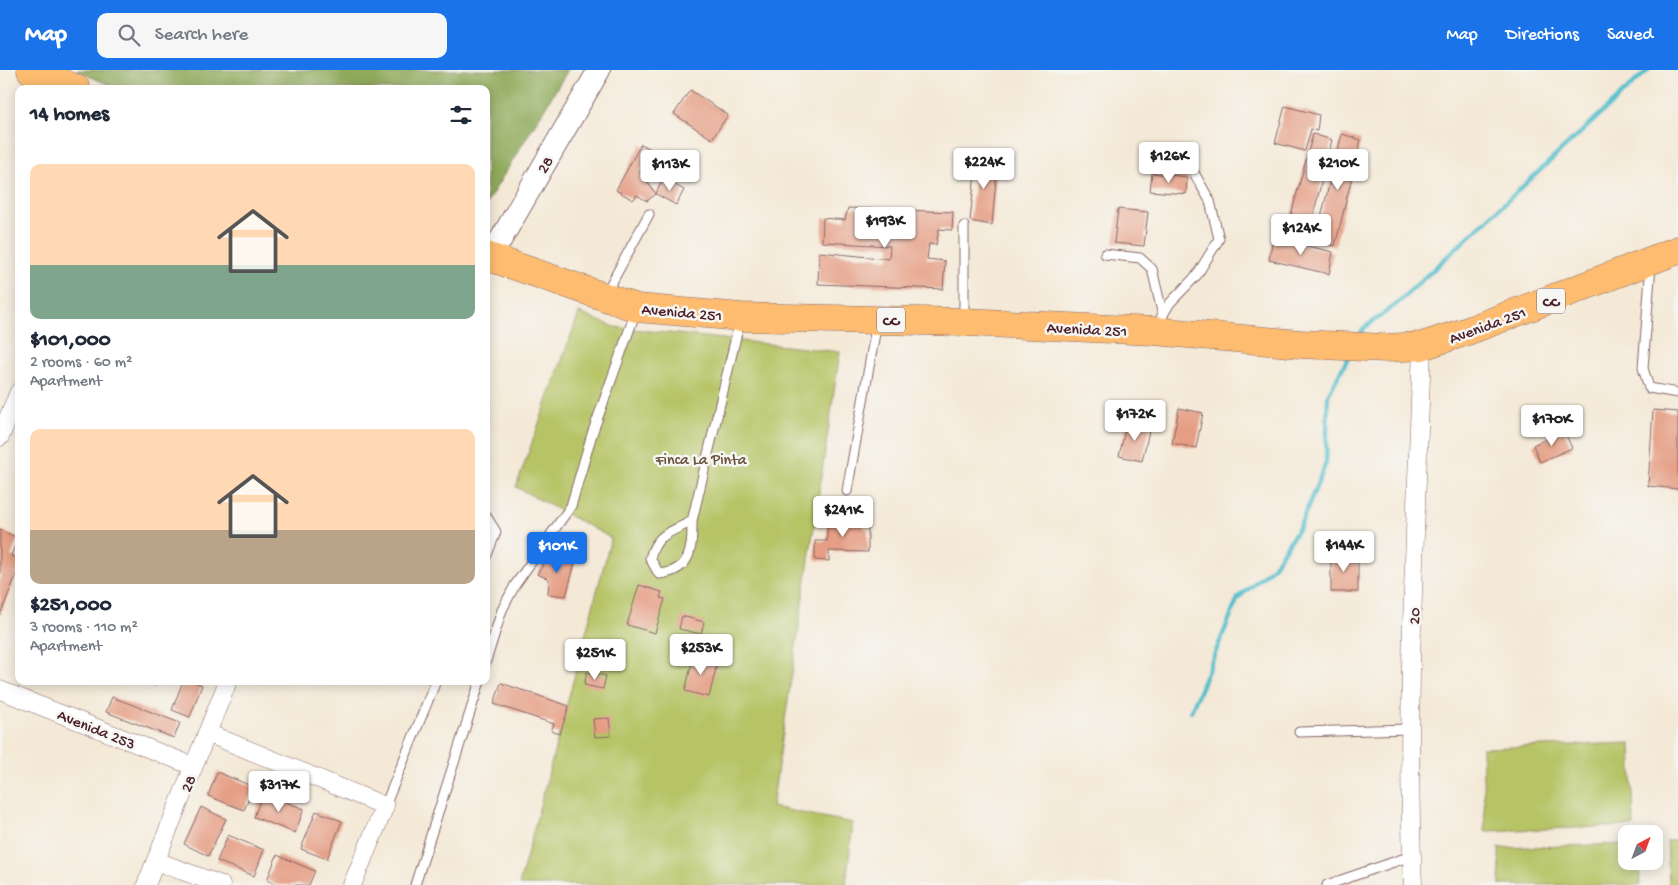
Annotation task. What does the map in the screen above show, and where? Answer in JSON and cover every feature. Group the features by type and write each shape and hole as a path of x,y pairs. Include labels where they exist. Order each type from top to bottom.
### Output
{"main road":[{"path":"31,70 67,85"},
{"name":"Avenida 251","path":"490,258 637,308 741,317 964,322 1158,323 1300,344 1386,348 1422,346 1537,306 1678,250"}],"street":[{"name":"28","path":"490,254 599,70"},
{"name":"20","path":"1413,885 1410,729 1422,346"},
{"path":"0,437 15,401"},
{"name":"28","path":"146,885 226,685"},
{"name":"Avenida 253","path":"0,690 194,766"},
{"path":"207,733 385,806 352,885"},
{"path":"156,861 221,885"}],"lane":[{"path":"1158,323 1170,303 1197,275 1219,239 1210,200 1189,164"},
{"path":"604,298 649,214"},
{"path":"964,226 964,322"},
{"path":"1105,254 1140,258 1152,269 1158,323"},
{"path":"1652,261 1643,368 1645,379 1650,388 1678,393"},
{"path":"490,648 502,610 515,585 571,506 592,434 637,308"},
{"path":"692,520 665,534 656,542 650,558 659,574 674,573 684,564 692,546 692,520 741,317"},
{"path":"847,491 878,320"},
{"path":"490,522 496,532 490,547"},
{"path":"385,806 434,685"},
{"path":"415,885 479,685"},
{"path":"1300,732 1410,729"},
{"path":"1327,885 1412,856"}],"green space":[{"path":"75,70 568,70 490,197 490,85 110,85"},
{"name":"Finca La Pinta","path":"579,313 615,327 840,352 772,807 853,823 846,885 519,885 611,538 516,487"},
{"path":"1631,743 1634,825 1485,831 1482,748"},
{"path":"1678,840 1678,885 1669,885 1667,841"},
{"path":"1618,844 1618,870 1639,870 1640,885 1500,885 1499,848"}],"building":[{"path":"690,90 728,115 712,139 674,114"},
{"path":"1285,106 1319,115 1317,131 1311,129 1305,151 1275,143"},
{"path":"1313,134 1332,140 1307,240 1286,233"},
{"path":"1342,134 1361,140 1335,246 1315,241"},
{"path":"641,144 652,150 640,172 656,194 647,201 637,195 633,200 616,190"},
{"path":"977,154 998,157 992,225 970,221"},
{"path":"1152,173 1187,177 1186,194 1150,191"},
{"path":"663,178 684,190 676,205 656,194"},
{"path":"848,208 953,212 952,230 939,229 936,245 929,244 927,259 945,261 943,289 818,284 819,252 889,259 890,246 822,242 823,218 845,220"},
{"path":"1118,209 1148,212 1144,246 1114,243"},
{"path":"1273,238 1333,252 1329,274 1269,260"},
{"path":"1179,408 1203,413 1196,448 1172,443"},
{"path":"1653,410 1678,412 1678,489 1648,486"},
{"path":"1127,422 1150,427 1142,461 1119,456"},
{"path":"1564,431 1572,448 1540,462 1533,445"},
{"path":"847,516 864,516 864,528 868,529 868,552 829,551 829,561 815,560 815,541 827,541 827,517 835,517 835,524 847,525"},
{"path":"0,530 15,537 15,546 11,556 15,558 15,578 0,615"},
{"path":"551,552 575,563 566,596 548,594 549,579 537,574"},
{"path":"1331,553 1358,553 1358,592 1331,592"},
{"path":"639,585 662,592 660,598 665,599 655,633 627,625"},
{"path":"682,616 704,622 701,634 679,629"},
{"path":"694,654 718,660 709,697 685,691"},
{"path":"587,672 606,676 603,689 584,685"},
{"path":"501,683 569,706 560,734 551,731 554,724 494,704"},
{"path":"181,685 202,685 190,717 172,710"},
{"path":"112,697 180,723 174,738 106,712"},
{"path":"609,718 611,736 595,737 593,719"},
{"path":"217,772 254,787 244,810 208,796"},
{"path":"263,793 304,809 295,833 254,817"},
{"path":"201,807 226,819 208,856 184,844"},
{"path":"316,811 342,821 327,859 301,849"},
{"path":"228,835 264,850 254,876 217,861"},
{"path":"277,855 315,871 309,885 277,885 267,880"}],"waterway":[{"path":"1358,338 1364,328 1394,306 1648,70"},
{"path":"1191,711 1238,598 1273,567 1300,526 1326,463 1328,395 1349,356"}]}
